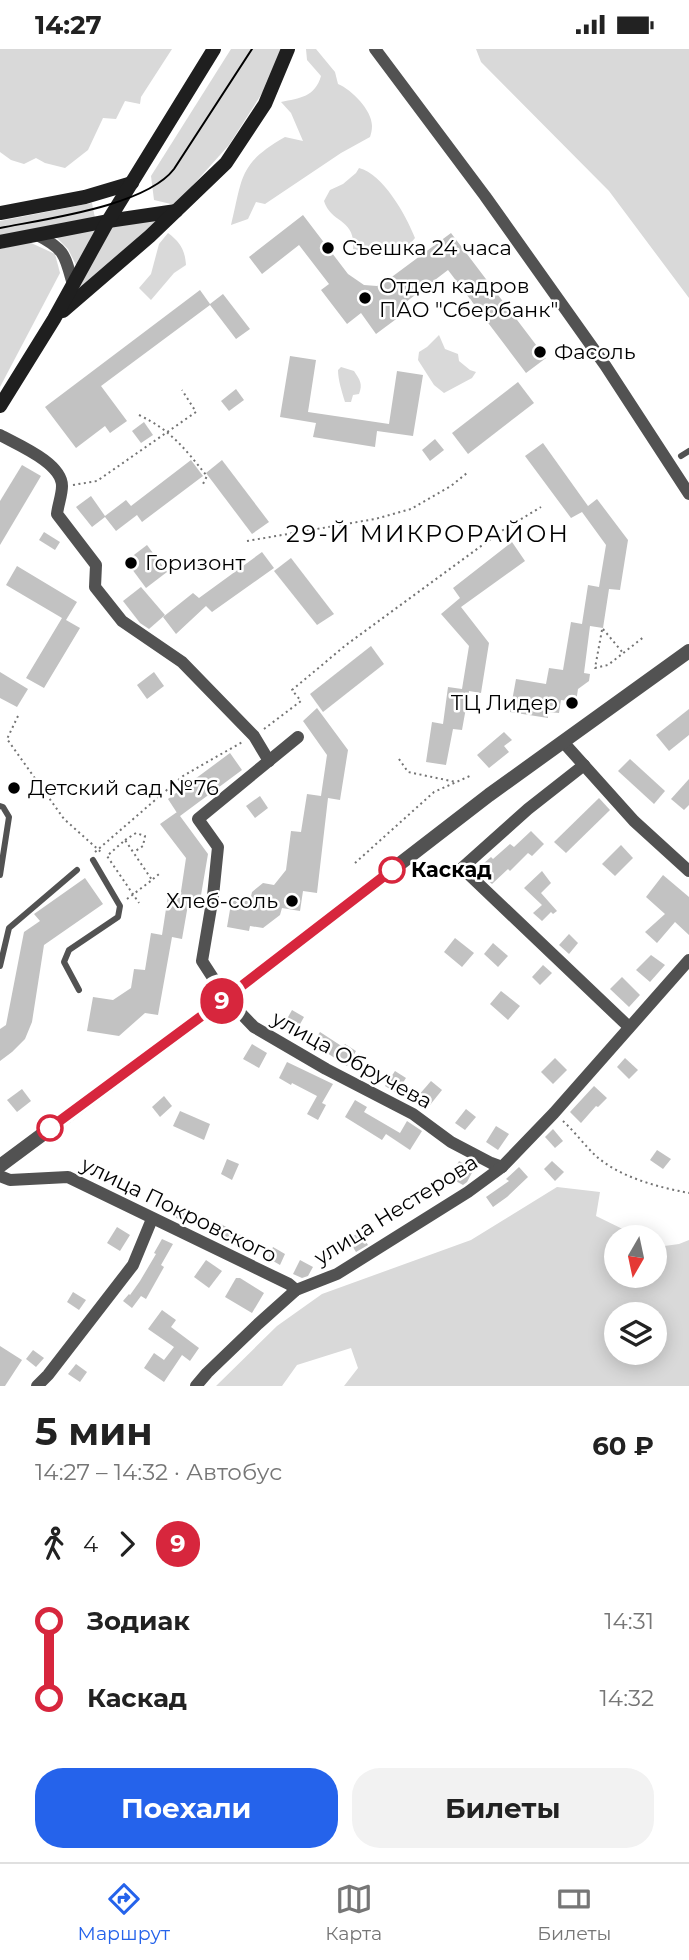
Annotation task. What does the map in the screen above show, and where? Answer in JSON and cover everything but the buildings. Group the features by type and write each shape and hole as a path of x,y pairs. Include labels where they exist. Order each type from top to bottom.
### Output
{"main road":[{"path":"0,406 54,319 108,221 214,49"},
{"path":"54,319 150,236 226,163 265,104 288,49"},
{"path":"0,213 85,197 131,183"},
{"path":"0,242 176,211"}],"street":[{"path":"375,49 605,365 689,494"},
{"path":"381,49 391,71"},
{"path":"37,235 54,243 64,253 73,285"},
{"path":"0,435 29,450 58,471 62,486 57,514 96,565 95,587 122,621 182,662 254,736 269,761 298,737"},
{"path":"0,1166 226,998 489,795 689,651"},
{"path":"564,743 634,821 689,871"},
{"name":"улица Обручева","path":"269,761 198,819 218,847 202,961 226,998 254,1027 326,1069 413,1114 451,1142 502,1167"},
{"path":"584,765 528,809 462,868 629,1027"},
{"name":"улица Нестерова","path":"196,1386 296,1290 337,1274 468,1192 502,1167 554,1113 689,960"},
{"name":"улица Покровского","path":"0,1176 10,1180 68,1177 289,1284 296,1290"},
{"path":"37,1386 133,1265 152,1219"}],"lane":[{"path":"681,456 689,451"},
{"path":"0,806 9,817 0,875"},
{"path":"79,990 64,962 69,950 118,916 120,906 93,860"},
{"path":"0,966 9,928 77,870"},
{"path":"0,925 9,928"}],"path":[{"path":"62,486 97,481 196,412 182,390"},
{"path":"139,415 168,431 207,476 203,484"},
{"path":"247,541 374,519 411,509 451,486 467,473"},
{"path":"77,870 183,776 254,736 301,701 292,690 346,645 503,530 541,507"},
{"path":"623,653 603,629 595,668 608,665 645,636"},
{"path":"18,716 7,739 64,818 102,853"},
{"path":"399,759 408,772 457,782"},
{"path":"355,863 434,792 472,775"},
{"path":"134,852 143,846 145,836 136,833 107,856 139,903"},
{"path":"125,840 152,880"},
{"path":"123,902 159,874"},
{"path":"554,1113 598,1158 614,1169 663,1188 689,1193"}],"shaded area":[{"path":"0,49 172,49 141,97 140,104 125,101 116,119 103,118 88,150 65,168 36,158 24,164 11,160 0,152"},
{"path":"231,49 282,49 266,87 229,145 175,205 154,200 151,176"},
{"path":"306,49 316,49 335,72 338,84 365,107 371,120 370,137 341,153 265,204 256,202 248,219 231,225 241,183 250,164 258,155 285,137 303,141 291,113 281,102 306,95 318,83 321,76 307,60"},
{"path":"476,49 689,49 689,298 609,191 481,62"},
{"path":"359,168 377,178 406,218 415,238 401,251 379,256 353,249 351,232 327,208 324,201 330,190 343,184"},
{"path":"92,203 95,218 0,237 0,221"},
{"path":"161,219 74,294 112,227"},
{"path":"96,229 77,267 68,249 56,237"},
{"path":"168,233 181,247 186,265 174,273 151,300 139,288 151,274 159,244"},
{"path":"29,242 55,254 60,273 0,387 0,249"},
{"path":"439,335 445,349 458,354 459,361 476,372 472,378 444,393 434,385 418,360 419,352"},
{"path":"341,367 354,371 360,382 359,394 353,395 351,402 345,402 341,390 338,370"},
{"path":"557,1187 600,1192 596,1216 614,1225 604,1225 604,1288 667,1288 667,1246 689,1240 689,1386 344,1386 358,1368 351,1348 297,1365 282,1386 216,1386 277,1326 322,1294 471,1240"}],"tram line":[{"path":"0,228 119,202 160,182 174,169 252,49"}],"bus line":[{"name":"9","path":"50,1128 226,998 392,870"}],"place":[{"name":"Съешка 24 часа","path":"328,248"},
{"name":"Отдел кадров ПАО \"Сбербанк\"","path":"365,298"},
{"name":"Фасоль","path":"540,352"},
{"name":"Горизонт","path":"131,563"},
{"name":"ТЦ Лидер","path":"572,703"},
{"name":"Детский сад №76","path":"14,788"},
{"name":"Каскад","path":"392,870"},
{"name":"Хлеб-соль","path":"292,901"}],"district":[{"name":"29-Й МИКРОРАЙОН","path":"428,534"}]}
